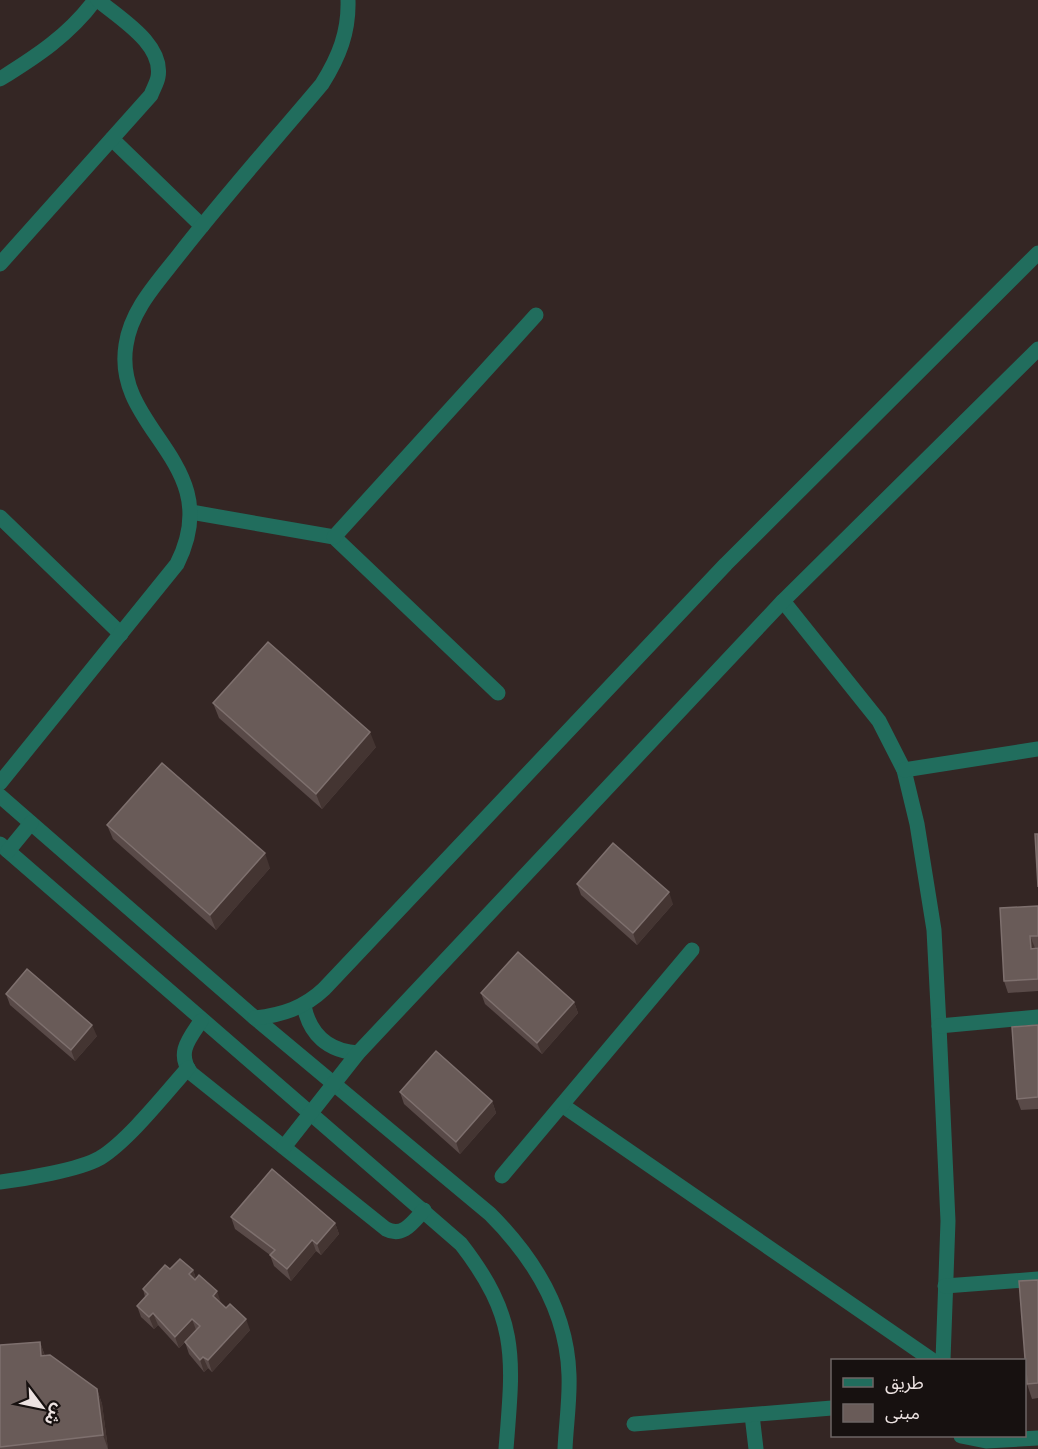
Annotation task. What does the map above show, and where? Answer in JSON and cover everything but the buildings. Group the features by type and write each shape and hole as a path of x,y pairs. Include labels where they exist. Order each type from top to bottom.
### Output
{"street":[{"path":"0,79 50,47 78,23 97,0 147,43 155,55 158,69 151,95 0,264"},
{"path":"0,783 177,564 188,538 191,512 184,480 135,401 129,384 125,348 136,314 202,226 322,84 335,63 344,41 348,0"},
{"path":"112,139 202,226"},
{"path":"255,1018 286,1013 304,1006 324,989 726,564 1038,253"},
{"path":"334,537 536,315"},
{"path":"284,1147 358,1053 783,600 1038,349"},
{"path":"191,512 334,537 498,693"},
{"path":"0,517 121,634"},
{"path":"783,600 879,721 904,770 917,824 934,930 939,1026 948,1221 942,1359"},
{"path":"904,770 1038,749"},
{"path":"0,796 255,1018 490,1214 531,1260 558,1316 566,1345 569,1376 565,1449"},
{"path":"32,823 4,848 201,1021 424,1210 461,1244 480,1268 495,1295 505,1324 511,1353 512,1384 506,1449"},
{"path":"502,1176 692,950"},
{"path":"304,1006 309,1024 321,1040 345,1052 358,1053"},
{"path":"939,1026 1038,1017"},
{"path":"201,1021 184,1050 188,1068 390,1231 404,1230 424,1210"},
{"path":"0,1182 38,1177 99,1159 138,1123 188,1068"},
{"path":"562,1105 931,1359"},
{"path":"945,1286 1038,1279"},
{"path":"634,1424 831,1408"},
{"path":"752,1415 756,1449"},
{"path":"966,1437 986,1441 1038,1438"}]}
